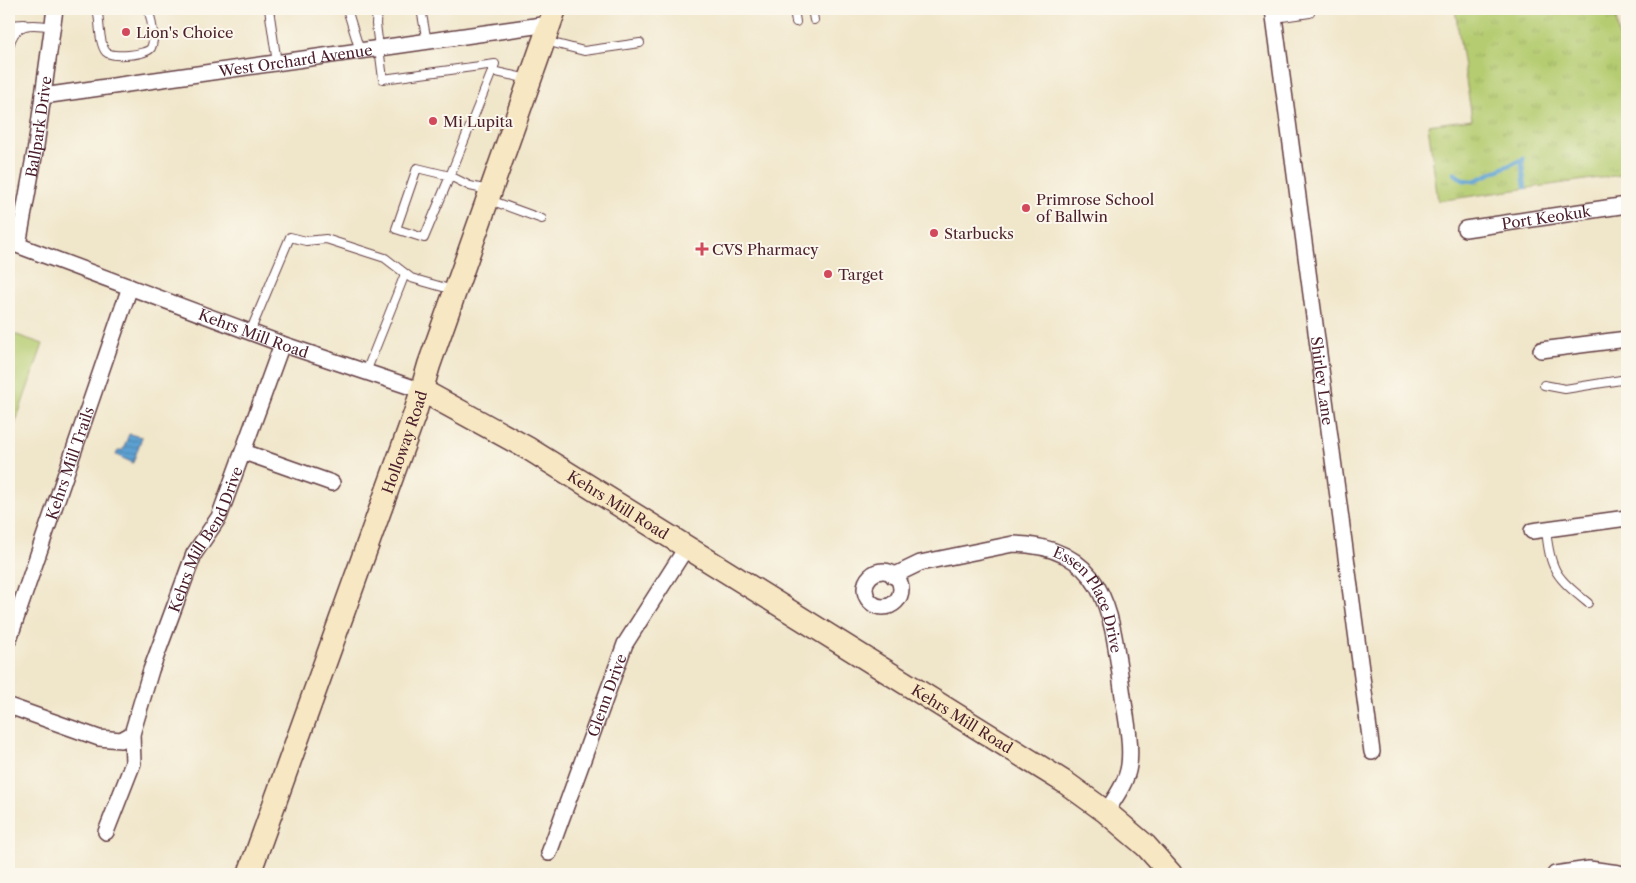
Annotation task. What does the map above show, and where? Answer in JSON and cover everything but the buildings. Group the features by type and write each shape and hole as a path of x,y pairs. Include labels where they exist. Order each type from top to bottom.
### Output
{"street":[{"name":"Ballpark Drive","path":"13,244 43,96 55,9"},
{"name":"Shirley Lane","path":"1274,13 1372,752"},
{"name":"West Orchard Avenue","path":"43,96 549,25"},
{"name":"Holloway Road","path":"249,874 423,391 429,365 549,25"},
{"name":"Port Keokuk","path":"1466,229 1627,205"},
{"name":"Kehrs Mill Road","path":"13,244 282,344 423,391 529,449 1066,783 1106,812 1146,846 1171,874"},
{"name":"Kehrs Mill Trails","path":"9,639 130,287"},
{"path":"1541,350 1627,339"},
{"name":"Kehrs Mill Bend Drive","path":"106,832 133,763 132,734 151,670 194,554 219,517 282,344"},
{"path":"244,452 332,484"},
{"path":"1539,530 1627,518"},
{"name":"Essen Place Drive","path":"893,576 920,563 1013,544 1029,544 1060,554 1087,573 1104,597 1114,626 1128,736 1129,764 1126,779 1106,812"},
{"name":"Glenn Drive","path":"549,853 625,644 686,548"},
{"path":"9,706 99,738 122,740 132,734"},
{"path":"1555,874 1589,869 1621,871"}],"lane":[{"path":"98,14 103,48 107,54 115,56 145,52 151,48 153,39 148,9"},
{"path":"269,9 277,63"},
{"path":"347,9 360,51"},
{"path":"377,9 376,24 383,79 495,64 450,176 424,238 396,228 417,168 450,176 542,219"},
{"path":"421,9 427,42"},
{"path":"794,9 796,22"},
{"path":"812,9 814,20"},
{"path":"1274,13 1310,13"},
{"path":"9,47 14,34 20,26 29,24"},
{"path":"9,25 29,24 52,27"},
{"path":"549,25 584,51 640,43"},
{"path":"492,71 530,80"},
{"path":"250,332 290,237 306,241 326,239 385,258 410,278 455,290"},
{"path":"366,372 405,274"},
{"path":"1544,385 1564,388 1627,379"},
{"path":"1539,530 1554,570 1564,584 1588,603"}],"green space":[{"path":"1370,9 1392,9 1389,16 1369,11"},
{"path":"1455,9 1615,9 1627,99 1627,174 1438,201 1428,125 1472,119"},
{"path":"9,328 14,334 43,344 9,441"}],"water":[{"path":"129,434 142,437 133,463 116,455 118,450 123,450"}],"waterway":[{"path":"1523,159 1525,187"},
{"path":"1454,173 1463,180 1474,181 1523,159"}],"place":[{"name":"Lion's Choice","path":"126,32"},
{"name":"Mi Lupita","path":"433,121"},
{"name":"Primrose School of Ballwin","path":"1026,208"},
{"name":"Starbucks","path":"934,233"},
{"name":"CVS Pharmacy","path":"702,249"},
{"name":"Target","path":"828,274"}]}
